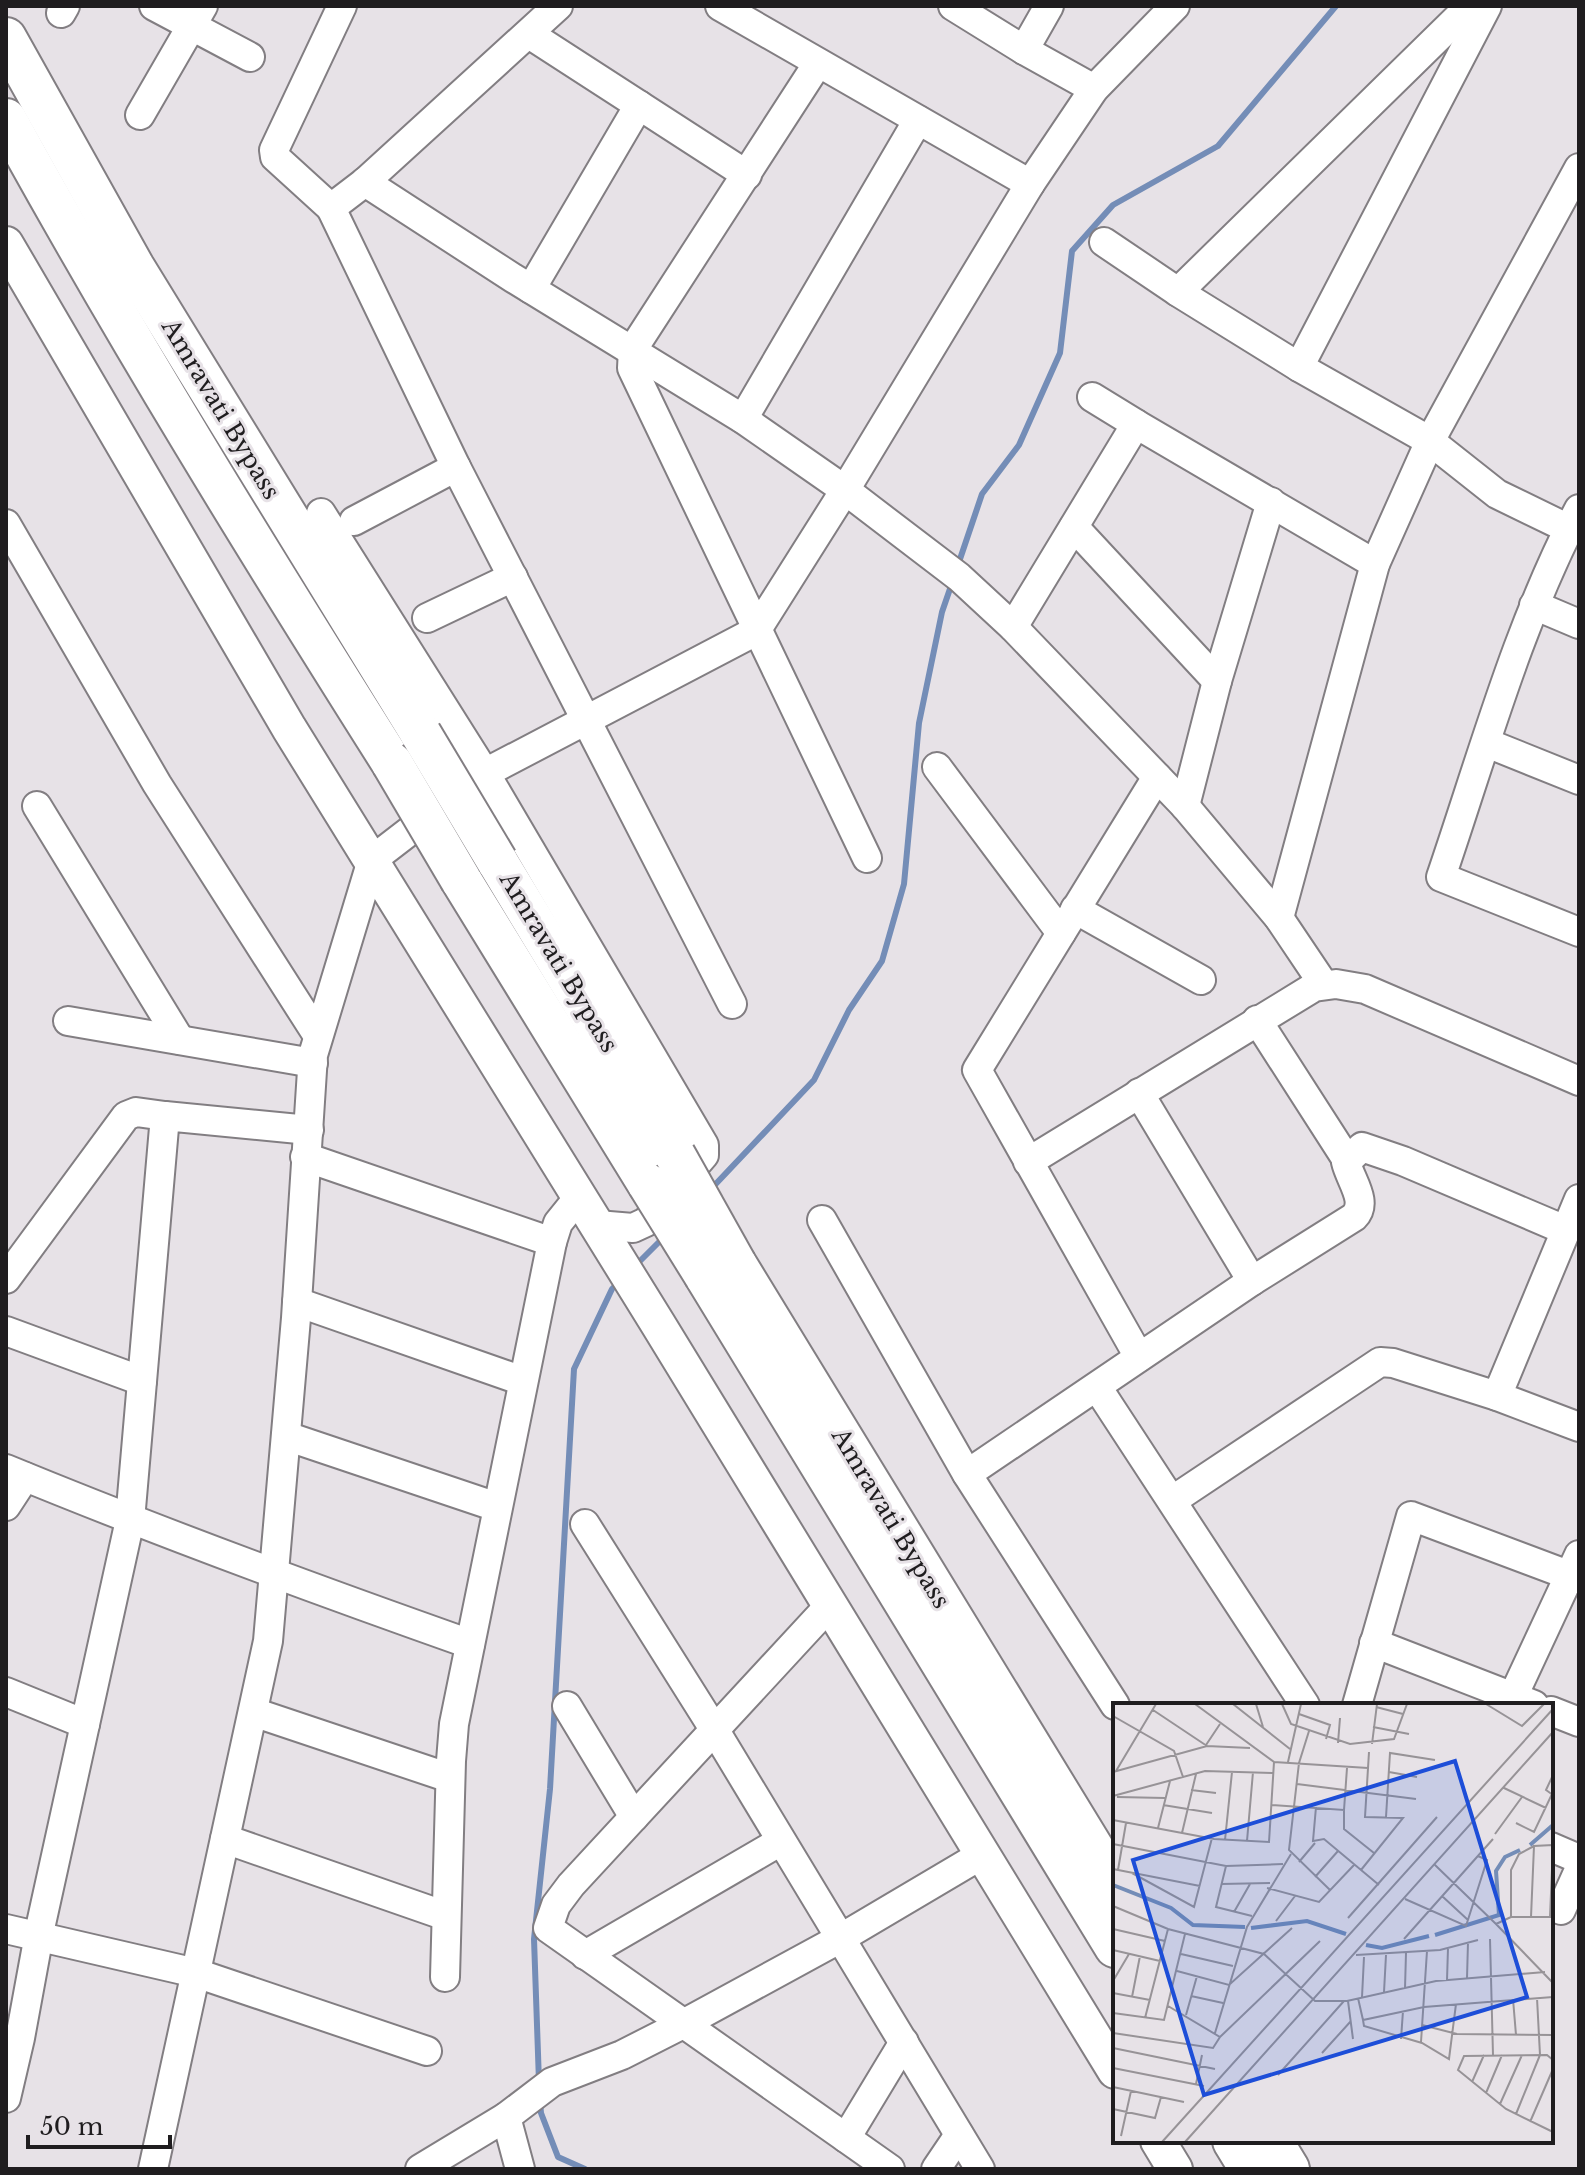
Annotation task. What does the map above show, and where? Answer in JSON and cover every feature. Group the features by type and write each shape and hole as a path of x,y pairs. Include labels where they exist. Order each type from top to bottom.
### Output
{"highway":[{"name":"Amravati Bypass","path":"6,38 134,267 675,1155 720,1270"},
{"name":"Amravati Bypass","path":"6,119 90,271 648,1184 720,1270 940,1628 1113,1881"},
{"name":"Amravati Bypass","path":"940,1628 1113,1943"},
{"path":"1234,2143 1250,2169"},
{"path":"1273,2143 1289,2169"}],"main road":[{"path":"6,244 289,728 1113,2068"},
{"path":"1159,2143 1175,2169"}],"street":[{"path":"154,6 197,16 250,57"},
{"path":"342,6 274,150 275,157 331,208 456,467 732,1004"},
{"path":"331,208 365,182 558,6"},
{"path":"720,6 1030,184"},
{"path":"953,6 1094,89"},
{"path":"1024,50 1049,6"},
{"path":"153,2169 268,1641 315,1049 372,860 485,773 756,631 1030,184 1094,89 1175,6"},
{"path":"1178,292 1470,6"},
{"path":"1299,367 1487,6"},
{"path":"140,115 197,16"},
{"path":"529,34 747,175"},
{"path":"818,63 630,358 756,631 841,799 867,858"},
{"path":"531,289 639,105"},
{"path":"743,419 918,120"},
{"path":"1279,918 1375,564 1430,441 1579,168"},
{"path":"365,182 531,289 743,419 845,490 959,577 1013,627 1185,806 1279,918 1324,985"},
{"path":"1104,242 1299,367 1430,441 1497,494 1574,519 1534,605 1441,877 1579,932"},
{"path":"1092,397 1375,564"},
{"path":"1013,627 1136,424"},
{"path":"354,521 456,467"},
{"path":"1185,806 1217,681 1271,502"},
{"path":"321,513 485,773 704,1145 704,1155 646,1222 633,1228 588,1211 558,1223 552,1242 454,1724 445,1977"},
{"path":"6,524 315,1049"},
{"path":"1074,527 1217,681"},
{"path":"427,618 513,577"},
{"path":"1534,605 1579,624"},
{"path":"1487,743 1579,780"},
{"path":"937,767 1068,921 1201,980"},
{"path":"1139,1357 977,1070 1157,777"},
{"path":"37,806 180,1040"},
{"path":"1028,1162 1257,1020 1314,987 1324,985 1365,989 1579,1081"},
{"path":"967,1474 1358,1213 1361,1202 1346,1165 1347,1160 1257,1020"},
{"path":"68,1021 180,1040 315,1049"},
{"path":"1139,1093 1252,1281"},
{"path":"6,1279 126,1116 136,1112 307,1143 552,1242"},
{"path":"7,2086 130,1520 165,1116"},
{"path":"1347,1160 1366,1147 1565,1230"},
{"path":"1497,1396 1579,1199"},
{"path":"822,1220 967,1474 1114,1703"},
{"path":"297,1302 523,1381"},
{"path":"6,1331 142,1381"},
{"path":"1173,1500 1380,1362 1393,1363 1497,1396 1579,1427"},
{"path":"1097,1387 1304,1703"},
{"path":"286,1436 497,1507"},
{"path":"6,1506 16,1473 273,1575 470,1644"},
{"path":"1358,1703 1374,1643 1412,1516 1576,1570 1518,1702 1374,1643"},
{"path":"585,1524 714,1729 980,2169"},
{"path":"830,1605 571,1885 556,1905 548,1924 551,1932 890,2169"},
{"path":"6,1692 85,1724"},
{"path":"567,1706 634,1817"},
{"path":"253,1712 450,1778"},
{"path":"1553,1712 1579,1722"},
{"path":"225,1839 446,1916"},
{"path":"585,1955 781,1841"},
{"path":"1553,1848 1579,1859"},
{"path":"420,2169 506,2117 552,2082 622,2055 683,2024 841,1938 983,1854"},
{"path":"1561,1910 1579,1870"},
{"path":"6,1929 196,1973 427,2051"},
{"path":"846,2138 904,2042"},
{"path":"506,2117 520,2169"},
{"path":"936,2169 959,2135"}],"waterway":[{"path":"958,565 982,494 1019,445 1060,353 1072,251 1113,205 1218,146 1336,6"},
{"path":"711,1189 814,1080 849,1010 882,961 904,884 919,723 942,612 952,583"},
{"path":"635,1266 664,1237"},
{"path":"539,2082 534,1939 550,1789 574,1369 612,1289 619,1282"},
{"path":"540,2102 541,2113 558,2157 585,2169"}]}
